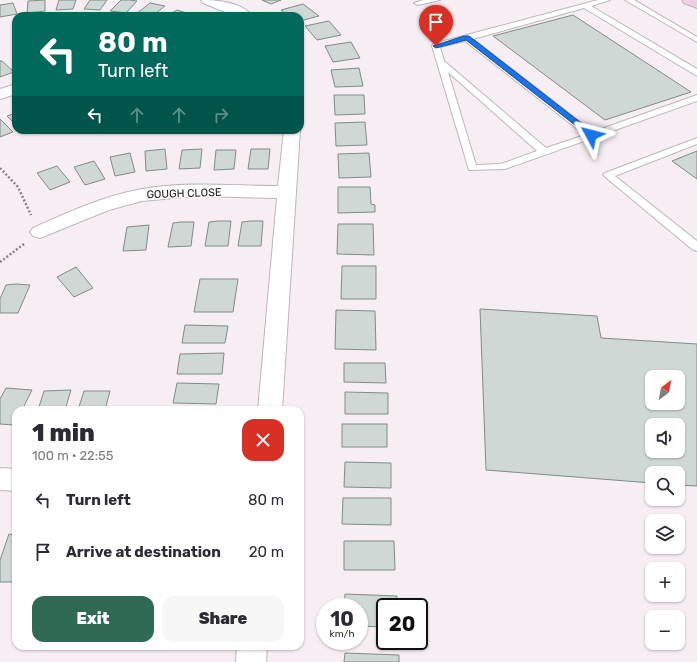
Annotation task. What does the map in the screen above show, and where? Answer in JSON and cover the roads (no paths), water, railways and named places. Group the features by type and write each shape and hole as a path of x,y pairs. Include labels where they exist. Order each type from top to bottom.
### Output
{"street":[{"path":"208,0 238,12"},
{"path":"689,0 697,4"},
{"path":"0,94 12,90"},
{"path":"270,406 292,134"},
{"name":"GOUGH CLOSE","path":"40,232 97,207 144,194 173,192 287,192"},
{"path":"0,479 12,480"},
{"path":"251,662 252,650"}],"lane":[{"path":"418,3 436,0"},
{"path":"606,0 436,46 472,168 502,167 697,98"},
{"path":"629,0 697,40"},
{"path":"585,6 697,73"},
{"path":"467,38 591,135"},
{"path":"440,61 544,152"},
{"path":"697,141 608,175 697,247"}]}
